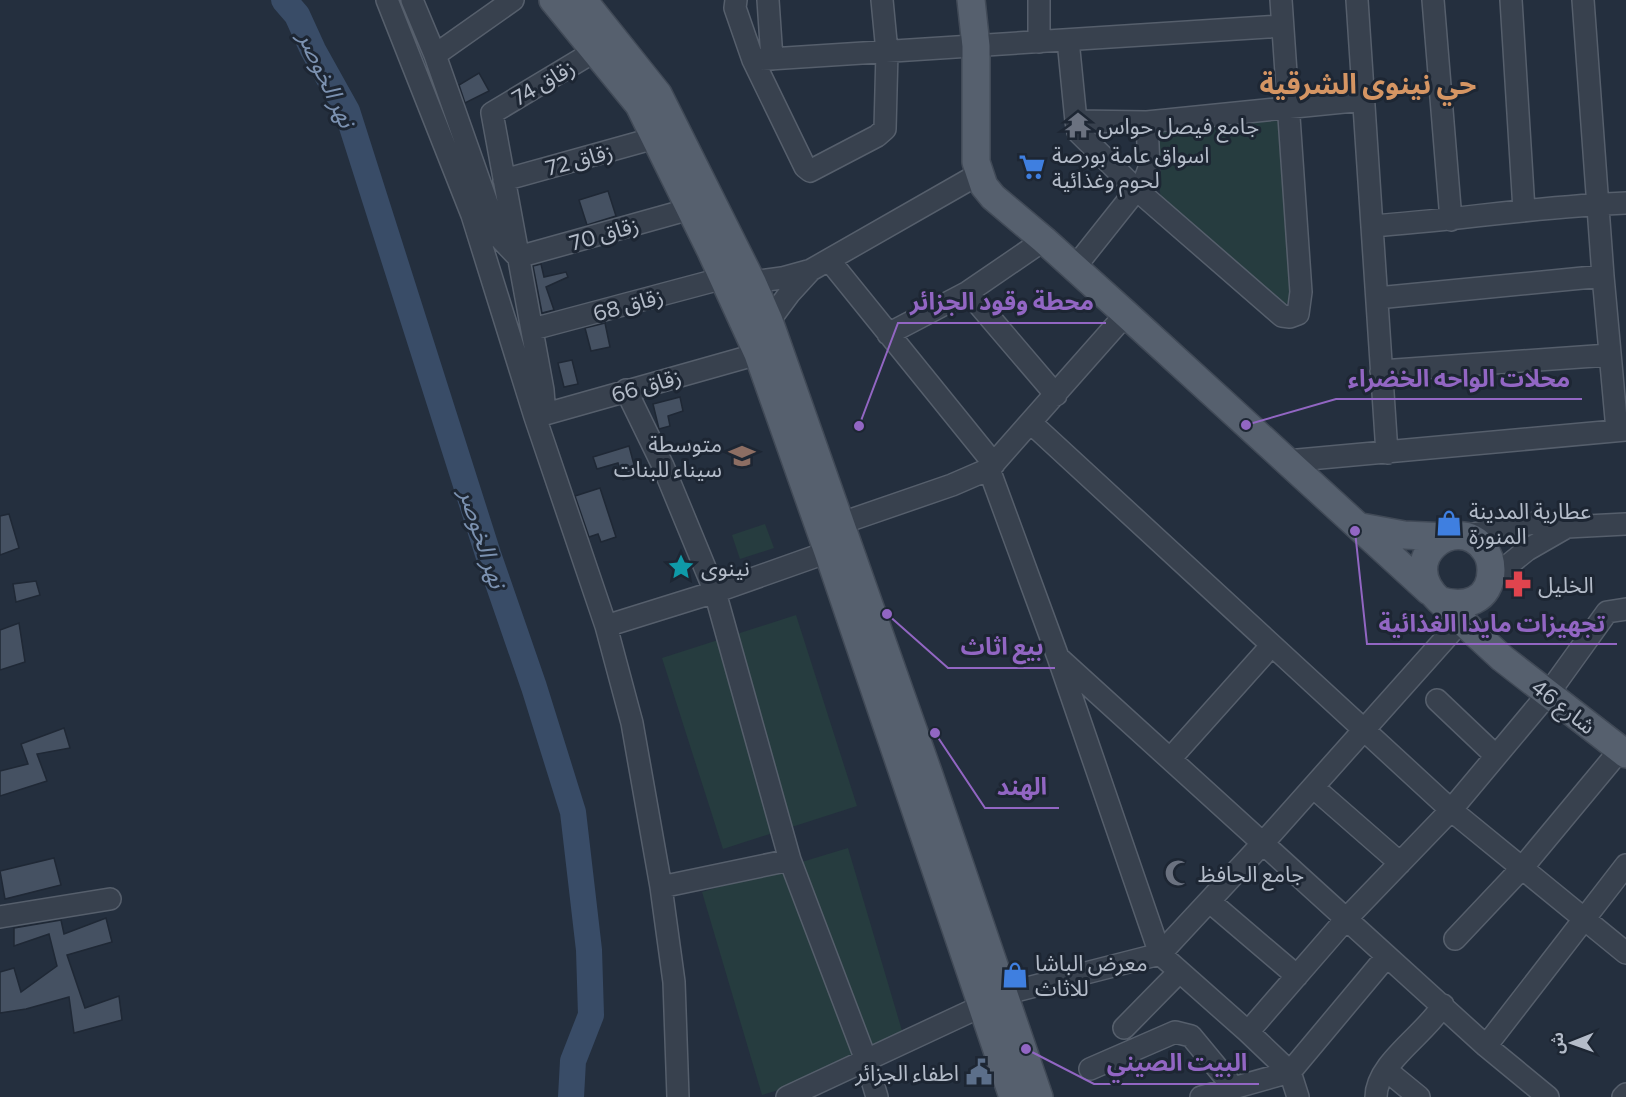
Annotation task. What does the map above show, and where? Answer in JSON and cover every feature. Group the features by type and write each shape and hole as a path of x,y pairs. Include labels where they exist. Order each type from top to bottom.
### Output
{"main road":[{"path":"553,0 639,105 724,278 758,354 828,552 993,1000 1039,1097"},
{"path":"584,0 658,94 752,282 769,321 929,775 993,1000 1013,1097"},
{"path":"971,0 976,46 975,150 979,174"},
{"name":"شارع 46","path":"979,174 984,186 993,197 1075,267 1502,658 1623,752"},
{"path":"1361,528 1404,535 1454,537 1473,540 1482,546 1489,556 1492,567 1488,585 1487,611 1491,632 1502,658"},
{"path":"1454,537 1435,543 1427,554 1423,566 1424,579 1434,595 1451,604 1464,604 1476,599 1488,585"}],"street":[{"path":"387,0 472,215 535,417 606,626 632,723 662,887 674,982 678,1097"},
{"path":"412,0 435,55 499,237 518,257"},
{"path":"435,55 513,0"},
{"path":"736,0 735,8 763,59 805,167 810,171 877,136 885,129 887,52 882,0"},
{"path":"763,59 768,0"},
{"path":"1039,42 1040,0"},
{"path":"1068,40 1078,132 1137,190 1282,315 1290,317 1298,314 1301,292 1281,0"},
{"path":"1358,0 1387,453"},
{"path":"1433,0 1451,220"},
{"path":"1511,0 1524,210"},
{"path":"1287,461 1622,430 1610,355 1583,0"},
{"path":"763,59 1282,26"},
{"name":"زقاق 74","path":"504,180 492,113 595,51"},
{"path":"1076,121 1147,122 1364,100"},
{"path":"1075,267 1145,178 1149,168 1147,122"},
{"name":"زقاق 72","path":"504,180 655,138"},
{"path":"752,282 782,278 820,265 979,174"},
{"path":"504,180 533,329 544,403 535,417"},
{"path":"1372,226 1451,220 1524,210 1626,203"},
{"name":"زقاق 70","path":"518,257 690,209"},
{"path":"888,334 968,292 1044,240"},
{"path":"769,321 789,294 820,265"},
{"path":"820,265 888,334 992,467 1160,954 1290,1072 1298,1097"},
{"path":"1377,298 1603,276"},
{"name":"زقاق 68","path":"533,329 724,278"},
{"path":"968,292 1056,395"},
{"path":"839,524 952,485 992,467 1126,314"},
{"name":"زقاق 66","path":"535,417 758,354"},
{"path":"1382,371 1610,355"},
{"path":"626,390 663,466 715,592 790,860 866,1060 877,1097"},
{"path":"1031,423 1451,810 1626,952"},
{"path":"1454,537 1540,522 1553,522 1567,527 1626,524"},
{"path":"1488,585 1527,549 1567,527"},
{"path":"606,626 715,592 828,552"},
{"path":"1248,1032 1347,918 1451,810 1617,611 1626,627"},
{"path":"787,1097 993,1000 1160,954 1263,843 1461,621"},
{"path":"1170,759 1271,646"},
{"path":"1058,657 1486,1046 1548,1097"},
{"path":"1437,700 1496,756"},
{"path":"1455,939 1522,868 1623,752"},
{"path":"1313,787 1400,863"},
{"path":"662,887 790,860"},
{"path":"1486,1046 1625,868"},
{"path":"0,916 110,899"},
{"path":"1209,901 1297,976"},
{"path":"1090,1069 1175,1032 1182,1032 1191,1036 1219,1093 1290,1072 1388,956"},
{"path":"1124,1028 1179,972"},
{"path":"1376,1097 1376,1088 1386,1070 1443,1005"},
{"path":"1386,1070 1419,1097"}],"green space":[{"path":"1282,118 1296,292 1283,308 1161,202 1154,130"},
{"path":"765,524 774,548 740,559 732,535"},
{"path":"796,615 857,806 723,849 662,658"},
{"path":"848,848 908,1051 762,1095 702,892"}],"building":[{"path":"479,73 489,91 465,103 459,85"},
{"path":"608,191 616,216 587,225 579,200"},
{"path":"541,264 544,277 566,272 568,277 546,287 554,310 542,313 533,266"},
{"path":"605,323 610,347 591,351 585,328"},
{"path":"572,360 578,384 564,387 558,363"},
{"path":"680,397 683,411 668,416 670,426 659,429 653,404"},
{"path":"629,446 637,476 623,480 618,463 597,469 593,457"},
{"path":"600,488 616,537 601,542 598,534 589,537 575,496"},
{"path":"9,514 19,548 0,555 0,516"},
{"path":"36,581 40,595 16,602 13,584"},
{"path":"19,623 25,662 0,670 0,630"},
{"path":"64,728 70,748 37,754 47,781 0,796 0,771 28,764 21,744"},
{"path":"54,858 61,885 5,899 0,871"},
{"path":"106,918 112,942 67,955 85,1008 119,996 122,1020 74,1033 69,997 26,1009 0,1013 0,972 14,968 21,992 57,966 49,934 14,946 14,928 61,920 64,934"}],"waterway":[{"name":"نهر الخوصر","path":"284,0 297,15 313,50 347,111 573,812 589,950 591,1015 573,1061 571,1097"}],"place":[{"name":"جامع فيصل حواس","path":"1078,125"},
{"name":"اسواق عامة بورصة لحوم وغذائية","path":"1032,167"},
{"name":"محلات الواحه الخضراء","path":"1246,425"},
{"name":"محطة وقود الجزائر","path":"859,426"},
{"name":"متوسطة سيناء للبنات","path":"742,456"},
{"name":"عطارية المدينة المنورة","path":"1449,523"},
{"name":"تجهيزات مايدا الغذائية","path":"1355,531"},
{"name":"نينوى","path":"681,567"},
{"name":"الخليل","path":"1518,584"},
{"name":"بيع اثاث","path":"887,614"},
{"name":"الهند","path":"935,733"},
{"name":"جامع الحافظ","path":"1178,873"},
{"name":"معرض الباشا للاثاث","path":"1015,975"},
{"name":"البيت الصيني","path":"1026,1049"},
{"name":"اطفاء الجزائر","path":"979,1072"}],"district":[{"name":"حي نينوى الشرقية","path":"1368,83"}]}
